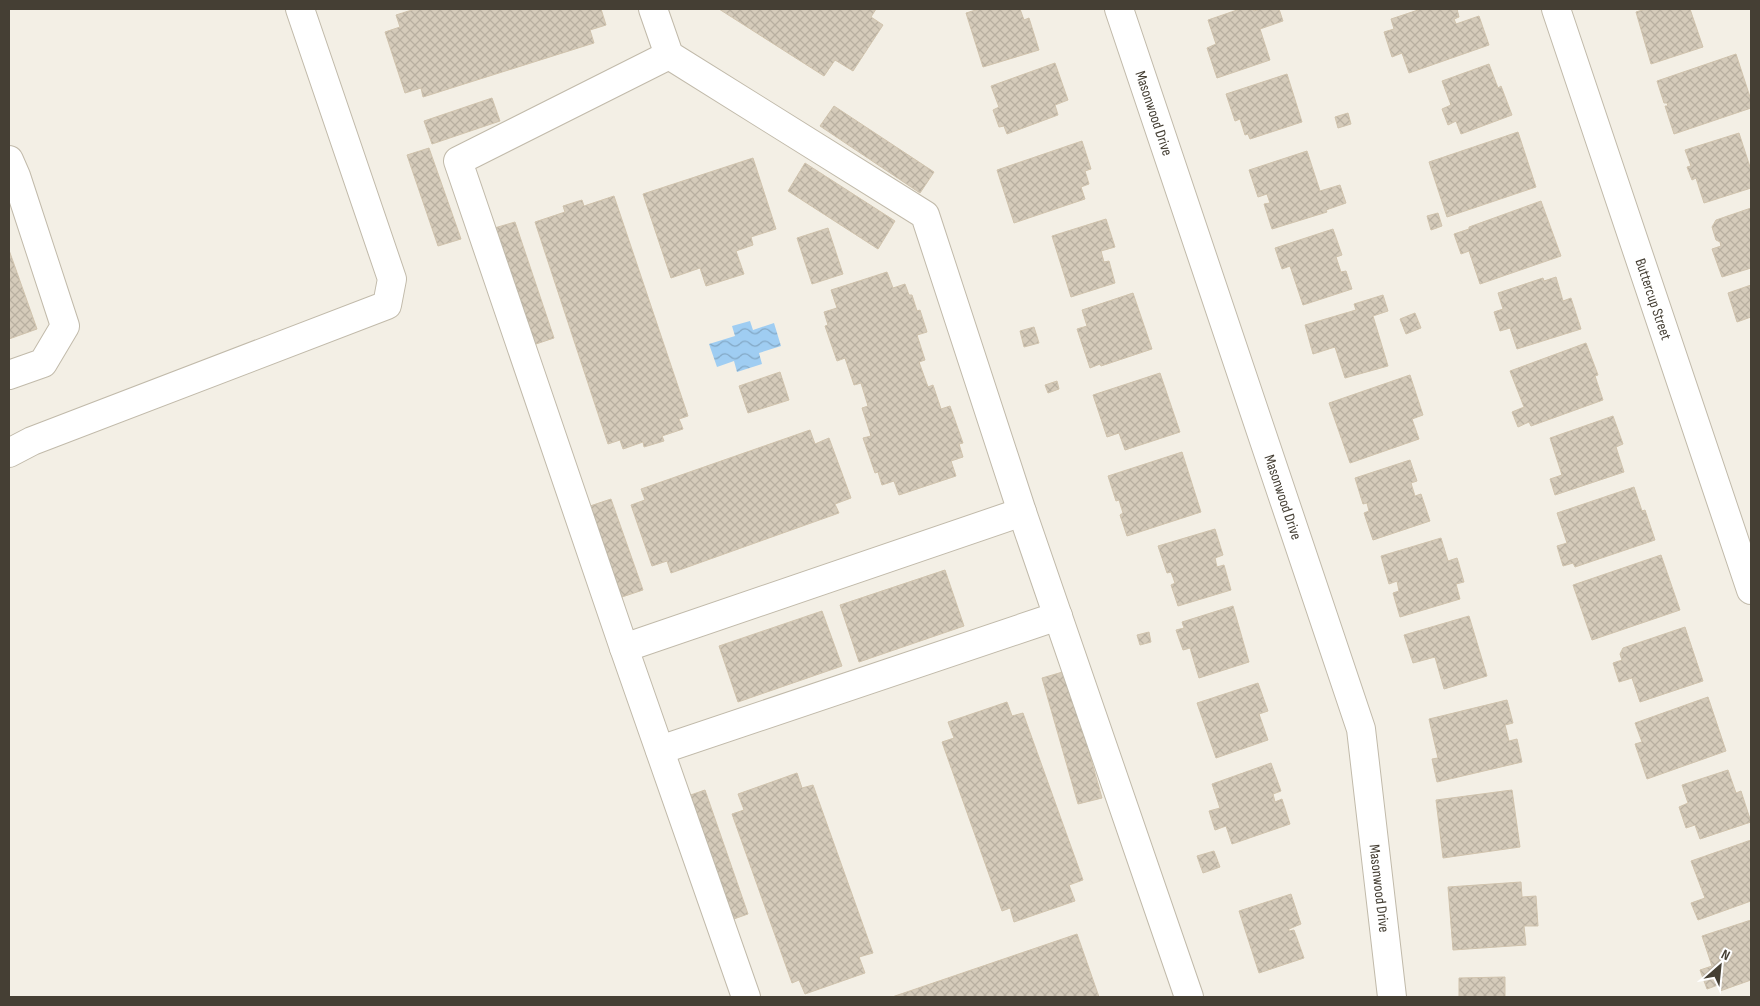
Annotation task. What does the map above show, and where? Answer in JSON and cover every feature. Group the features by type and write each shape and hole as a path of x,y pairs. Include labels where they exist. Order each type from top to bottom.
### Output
{"street":[{"path":"9,453 32,441 387,305 392,279 300,9"},
{"path":"653,9 668,55 925,215 1022,512 1189,997"},
{"name":"Masonwood Drive","path":"1119,9 1361,729 1392,997"},
{"name":"Buttercup Street","path":"1556,9 1751,590"},
{"path":"668,55 458,161 624,648 746,997"},
{"path":"9,160 16,176 65,326 43,363 9,375"},
{"path":"624,648 1022,512"},
{"path":"660,750 1058,616"}],"water":[{"path":"750,321 753,330 774,323 781,346 759,353 762,364 737,372 734,361 717,367 709,344 735,336 732,326"}],"building":[{"path":"415,9 601,9 606,25 590,30 594,43 423,97 421,88 405,93 385,32 400,27 396,15"},
{"path":"719,9 876,9 871,17 883,25 853,71 835,60 824,76"},
{"path":"979,9 1020,9 1024,20 1029,18 1039,50 983,67 966,13"},
{"path":"1240,9 1254,9 1254,11 1260,9 1279,9 1283,21 1260,29 1270,60 1217,78 1207,48 1216,44 1208,20"},
{"path":"1421,9 1457,9 1459,17 1454,19 1456,24 1479,16 1489,45 1409,73 1402,53 1392,57 1384,32 1394,29 1391,19"},
{"path":"1645,9 1690,9 1703,47 1651,64 1636,12"},
{"path":"1736,54 1751,100 1751,108 1674,134 1665,106 1668,106 1667,103 1664,103 1657,81"},
{"path":"1055,63 1068,100 1055,105 1058,115 1007,134 1004,126 999,127 993,110 999,107 991,86"},
{"path":"1489,64 1498,88 1501,86 1512,115 1461,134 1456,121 1448,125 1442,109 1451,105 1442,81"},
{"path":"1287,74 1302,122 1250,139 1248,134 1245,135 1240,119 1235,121 1226,94"},
{"path":"492,98 500,121 432,144 424,121"},
{"path":"834,106 934,172 920,193 820,126"},
{"path":"1348,113 1351,124 1338,128 1335,117"},
{"path":"1518,132 1536,187 1447,217 1429,162"},
{"path":"1739,133 1751,170 1751,188 1704,203 1696,178 1692,180 1687,167 1691,166 1685,150"},
{"path":"1082,141 1091,169 1085,171 1089,184 1081,187 1085,199 1014,223 997,170"},
{"path":"429,148 461,239 438,246 407,155"},
{"path":"1307,151 1320,191 1340,185 1346,203 1326,210 1327,212 1272,229 1264,204 1270,203 1267,194 1258,197 1249,170"},
{"path":"753,158 776,229 751,237 753,245 736,251 744,274 706,286 700,268 671,278 643,194"},
{"path":"805,163 895,221 878,249 788,191"},
{"path":"614,196 688,416 679,419 683,429 662,436 664,441 644,447 643,442 623,449 620,440 608,444 535,222 565,212 563,206 582,200 584,206"},
{"path":"1541,201 1561,256 1480,284 1469,251 1461,254 1454,234"},
{"path":"1751,208 1751,268 1722,277 1712,249 1721,246 1720,242 1716,240 1712,227 1716,220"},
{"path":"1438,213 1442,226 1431,230 1427,216"},
{"path":"1106,219 1115,247 1101,251 1104,262 1109,261 1115,283 1071,297 1052,236"},
{"path":"515,222 554,338 530,346 491,229"},
{"path":"828,228 843,274 812,284 797,238"},
{"path":"1333,229 1342,255 1336,257 1341,272 1346,271 1352,289 1303,305 1290,266 1282,269 1275,248"},
{"path":"9,250 37,329 9,339"},
{"path":"887,272 893,288 905,284 909,295 912,295 917,311 920,310 927,332 917,335 925,360 919,362 928,387 933,385 941,409 950,406 963,443 959,444 963,457 951,461 956,476 899,495 894,481 882,485 878,472 875,473 863,438 871,436 862,408 868,406 861,383 854,385 845,358 837,361 825,326 828,325 824,312 837,308 831,290"},
{"path":"1556,277 1563,301 1571,298 1581,329 1517,349 1510,328 1500,331 1494,312 1503,309 1498,293 1543,278 1544,281"},
{"path":"1751,285 1751,317 1737,322 1728,293"},
{"path":"1133,293 1152,349 1090,368 1077,329 1087,326 1082,310"},
{"path":"1383,295 1388,311 1373,316 1388,366 1345,378 1335,347 1313,354 1305,325 1356,310 1354,304"},
{"path":"1415,313 1421,328 1406,334 1400,319"},
{"path":"1034,327 1039,343 1024,347 1020,331"},
{"path":"1586,343 1598,375 1595,376 1603,400 1531,426 1529,422 1518,427 1512,412 1524,407 1510,371"},
{"path":"780,372 789,400 748,413 739,386"},
{"path":"1160,373 1180,432 1125,450 1119,433 1107,437 1093,395"},
{"path":"1410,375 1423,415 1412,419 1419,439 1350,463 1329,403"},
{"path":"1057,381 1059,389 1048,393 1045,385"},
{"path":"1613,416 1623,444 1616,447 1624,472 1555,495 1550,479 1562,475 1550,438"},
{"path":"810,430 815,444 829,438 851,498 835,504 839,513 671,573 667,561 652,566 631,505 645,500 641,489"},
{"path":"1182,452 1201,512 1127,536 1120,515 1123,513 1119,500 1116,501 1108,476"},
{"path":"1410,460 1417,481 1411,483 1415,496 1421,494 1430,521 1373,540 1364,513 1369,511 1367,503 1363,504 1355,478"},
{"path":"1634,487 1642,511 1645,510 1655,540 1575,567 1573,563 1563,566 1557,546 1567,543 1557,513"},
{"path":"611,499 643,590 619,598 587,507"},
{"path":"1215,529 1223,555 1215,558 1217,567 1224,565 1231,590 1178,606 1171,585 1175,583 1171,572 1167,573 1158,546"},
{"path":"1441,538 1448,561 1457,558 1458,561 1464,582 1456,584 1460,599 1400,617 1393,593 1399,591 1397,581 1389,584 1381,556"},
{"path":"1661,555 1680,610 1592,640 1573,585"},
{"path":"945,570 964,626 859,662 840,605"},
{"path":"1233,606 1249,662 1199,678 1190,648 1183,650 1176,630 1184,628 1182,622"},
{"path":"822,611 842,666 738,702 719,646"},
{"path":"1469,616 1487,676 1444,689 1435,657 1413,663 1404,635"},
{"path":"1685,627 1703,681 1640,702 1632,678 1619,682 1613,663 1622,660 1620,654 1623,648"},
{"path":"1149,632 1151,642 1140,645 1137,635"},
{"path":"1066,671 1102,798 1078,804 1042,678"},
{"path":"1258,683 1268,711 1259,714 1268,740 1216,758 1197,703"},
{"path":"1708,697 1726,751 1647,779 1635,744 1642,742 1635,723"},
{"path":"1507,700 1513,723 1505,725 1509,741 1517,739 1522,762 1437,782 1432,759 1438,758 1429,719"},
{"path":"1007,702 1012,716 1023,713 1083,880 1069,885 1075,901 1014,922 1010,908 1002,911 942,742 954,738 948,722"},
{"path":"1271,763 1281,791 1273,794 1275,802 1282,799 1290,824 1232,844 1226,826 1215,830 1209,811 1220,808 1212,784"},
{"path":"1728,770 1736,793 1741,791 1751,822 1700,839 1695,825 1686,828 1679,807 1688,803 1682,785"},
{"path":"797,773 802,788 813,785 873,953 859,957 865,973 805,994 799,980 792,983 732,814 744,810 738,794"},
{"path":"705,790 748,914 725,922 682,798"},
{"path":"1512,790 1520,847 1443,858 1436,800"},
{"path":"1751,840 1751,901 1698,920 1691,903 1705,898 1691,861"},
{"path":"1214,851 1220,867 1203,873 1197,856"},
{"path":"1521,882 1522,897 1536,896 1538,926 1524,926 1526,945 1453,950 1448,887"},
{"path":"1291,894 1301,924 1289,929 1289,931 1294,930 1304,958 1259,973 1239,911"},
{"path":"1751,920 1751,980 1720,991 1718,985 1707,989 1700,970 1712,966 1702,936"},
{"path":"1077,934 1099,997 892,997"},
{"path":"1505,977 1505,997 1459,997 1459,978"}]}
